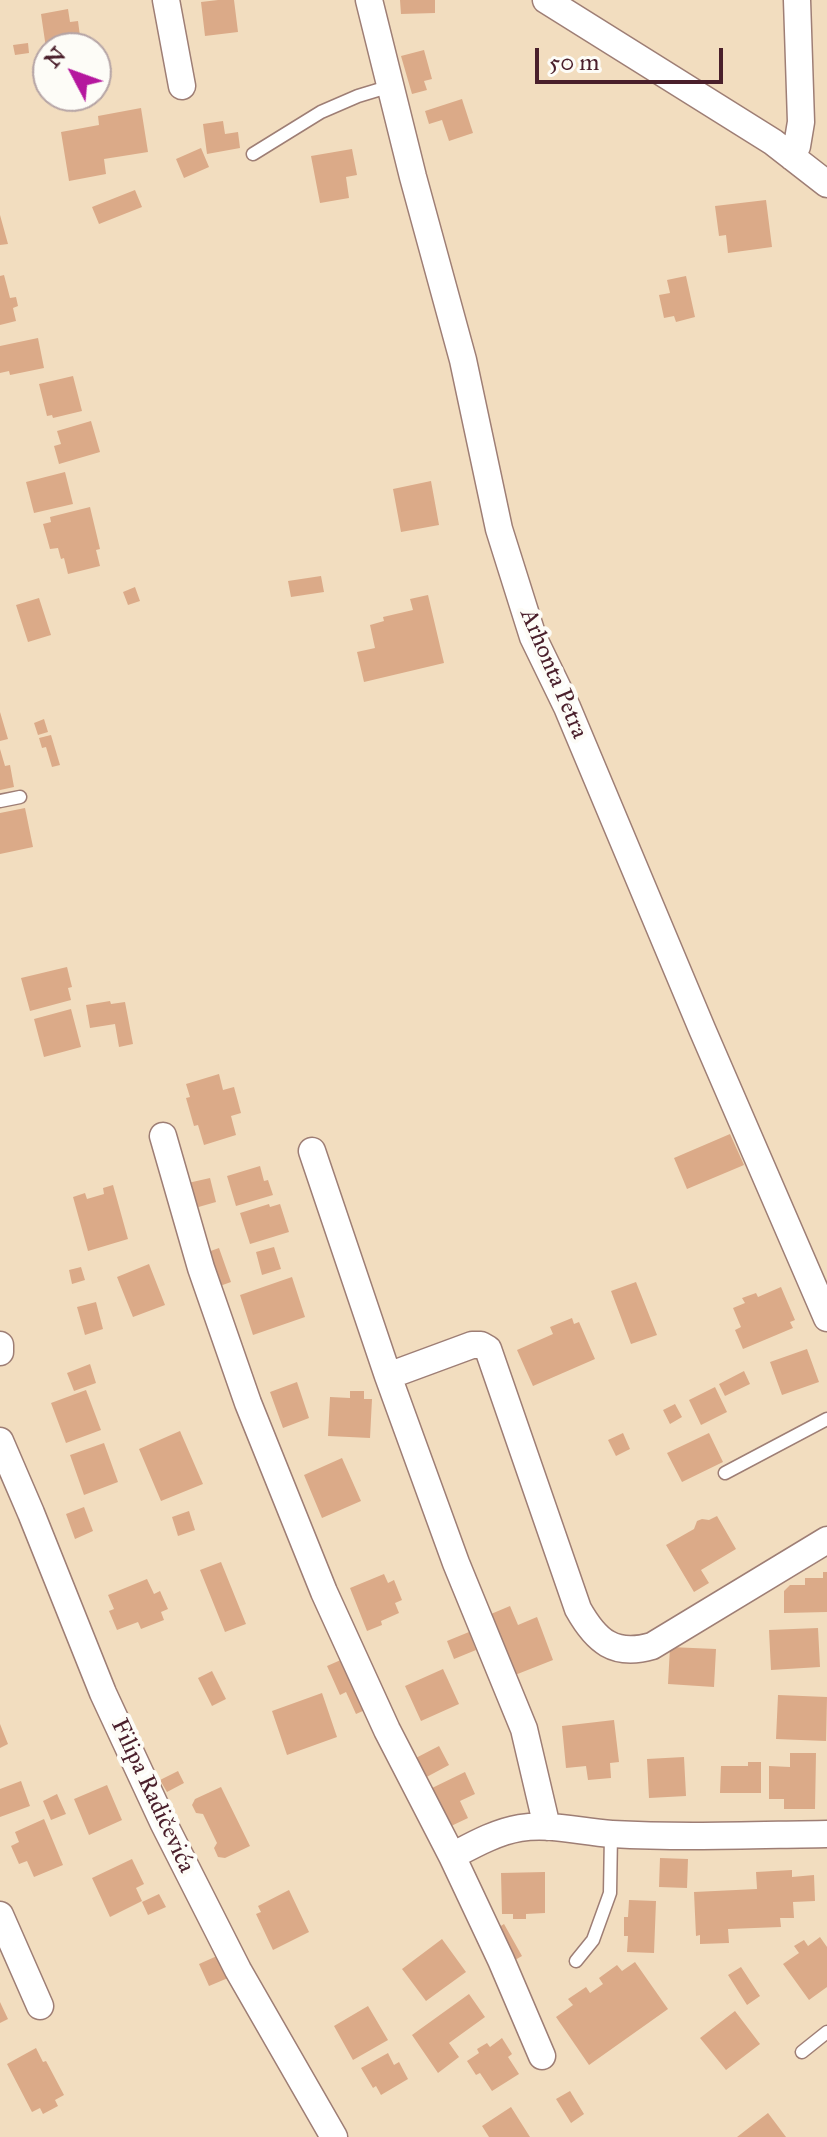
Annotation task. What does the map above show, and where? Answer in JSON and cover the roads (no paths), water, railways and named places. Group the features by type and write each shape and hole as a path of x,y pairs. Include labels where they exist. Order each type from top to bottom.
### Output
{"street":[{"path":"166,0 182,86"},
{"name":"Arhonta Petra","path":"369,0 463,360 499,529 533,637 567,707 827,1318"},
{"path":"546,0 761,135 827,184"},
{"path":"792,157 801,122 797,0"},
{"path":"163,1136 201,1268 248,1403 337,1620 387,1730 501,1960 542,2056"},
{"path":"312,1151 388,1376 456,1563 524,1729 547,1827"},
{"path":"0,1345 0,1352"},
{"path":"388,1376 472,1345 488,1349 578,1609 596,1635 610,1646 624,1651 652,1646 827,1540"},
{"name":"Filipa Radičevića","path":"0,1441 103,1693 163,1822 238,1970 334,2137"},
{"path":"452,1856 518,1828 547,1827 611,1834 827,1834"},
{"path":"0,1915 40,2006"}],"lane":[{"path":"253,154 321,112 391,86"},
{"path":"0,801 20,797"},
{"path":"725,1473 827,1419"},
{"path":"576,1961 593,1940 610,1893 611,1834"},
{"path":"802,2052 827,2032"}]}
